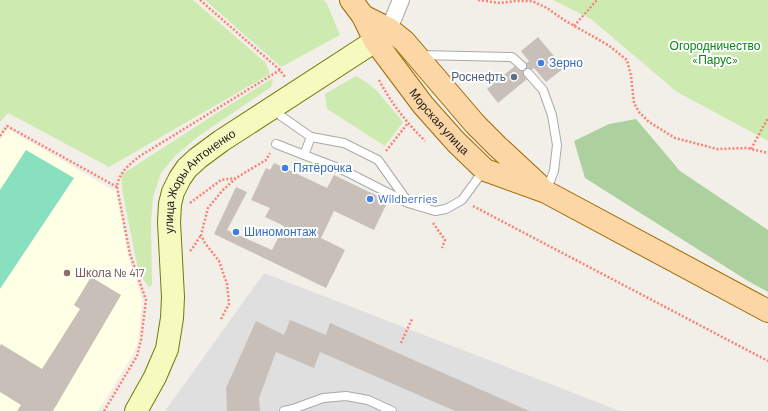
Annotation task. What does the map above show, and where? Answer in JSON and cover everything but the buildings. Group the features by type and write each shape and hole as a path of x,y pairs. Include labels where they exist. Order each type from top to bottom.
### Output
{"main road":[{"name":"Морская улица","path":"357,8 382,35 424,105 456,142 485,170 546,192 768,311"},
{"name":"Морская улица","path":"382,35 404,41 475,124 546,192"},
{"name":"улица Жоры Антоненко","path":"141,409 167,350 172,318 173,297 168,222 173,192 180,178 187,168 198,158 221,141 382,35"}],"street":[{"path":"382,35 401,0"}],"lane":[{"path":"415,54 512,57 522,66"},
{"path":"530,75 543,90 546,96 552,114 557,145 554,171 546,192"},
{"path":"274,106 281,116 311,137 344,143 378,160 408,203"},
{"path":"304,155 311,137"},
{"path":"276,144 343,170 408,203 435,211 446,209 462,200 485,170"},
{"path":"284,411 293,410 323,398 346,396 368,400 392,411"}],"path":[{"path":"200,0 280,70"},
{"path":"478,0 500,3 532,1 547,8 564,20 608,45 627,60 631,76 634,103 639,112 649,122 675,138 717,149 747,148 768,153"},
{"path":"574,26 597,0"},
{"path":"376,76 386,94 408,123 425,141"},
{"path":"751,149 768,118"},
{"path":"378,160 408,123"},
{"path":"0,136 7,126 118,187"},
{"path":"222,319 229,304 227,284 219,261 201,235 208,208 222,191 236,178 266,160 276,144"},
{"path":"186,206 220,180 236,178"},
{"path":"462,200 768,361"},
{"path":"423,208 445,240 442,248"},
{"path":"402,343 412,319"}],"shaded area":[{"name":"Школа № 417","path":"8,129 116,192 128,255 142,300 138,339 134,353 98,411 0,411 0,140"},
{"path":"264,273 620,411 165,411"}],"green space":[{"path":"0,0 193,0 266,63 270,74 109,167 8,113 0,122"},
{"path":"205,0 324,0 340,35 281,67"},
{"name":"Огородничество «Парус»","path":"553,0 768,0 768,141 677,92 591,19"},
{"path":"356,76 376,90 403,122 385,146 327,109 325,94"},
{"path":"271,79 273,80 271,87 200,135 176,155 161,173 153,197 151,223 152,285 149,287 139,274 123,195 121,175"},
{"path":"636,119 680,171 768,230 768,292 748,281 585,178 574,141 609,124"},
{"path":"26,150 74,178 0,289 0,190"}],"place":[{"name":"Зерно","path":"541,63"},
{"name":"Роснефть","path":"514,77"},
{"name":"Пятёрочка","path":"285,168"},
{"name":"Wildberries","path":"370,199"},
{"name":"Шиномонтаж","path":"236,232"},
{"name":"Школа № 417","path":"67,273"}]}
